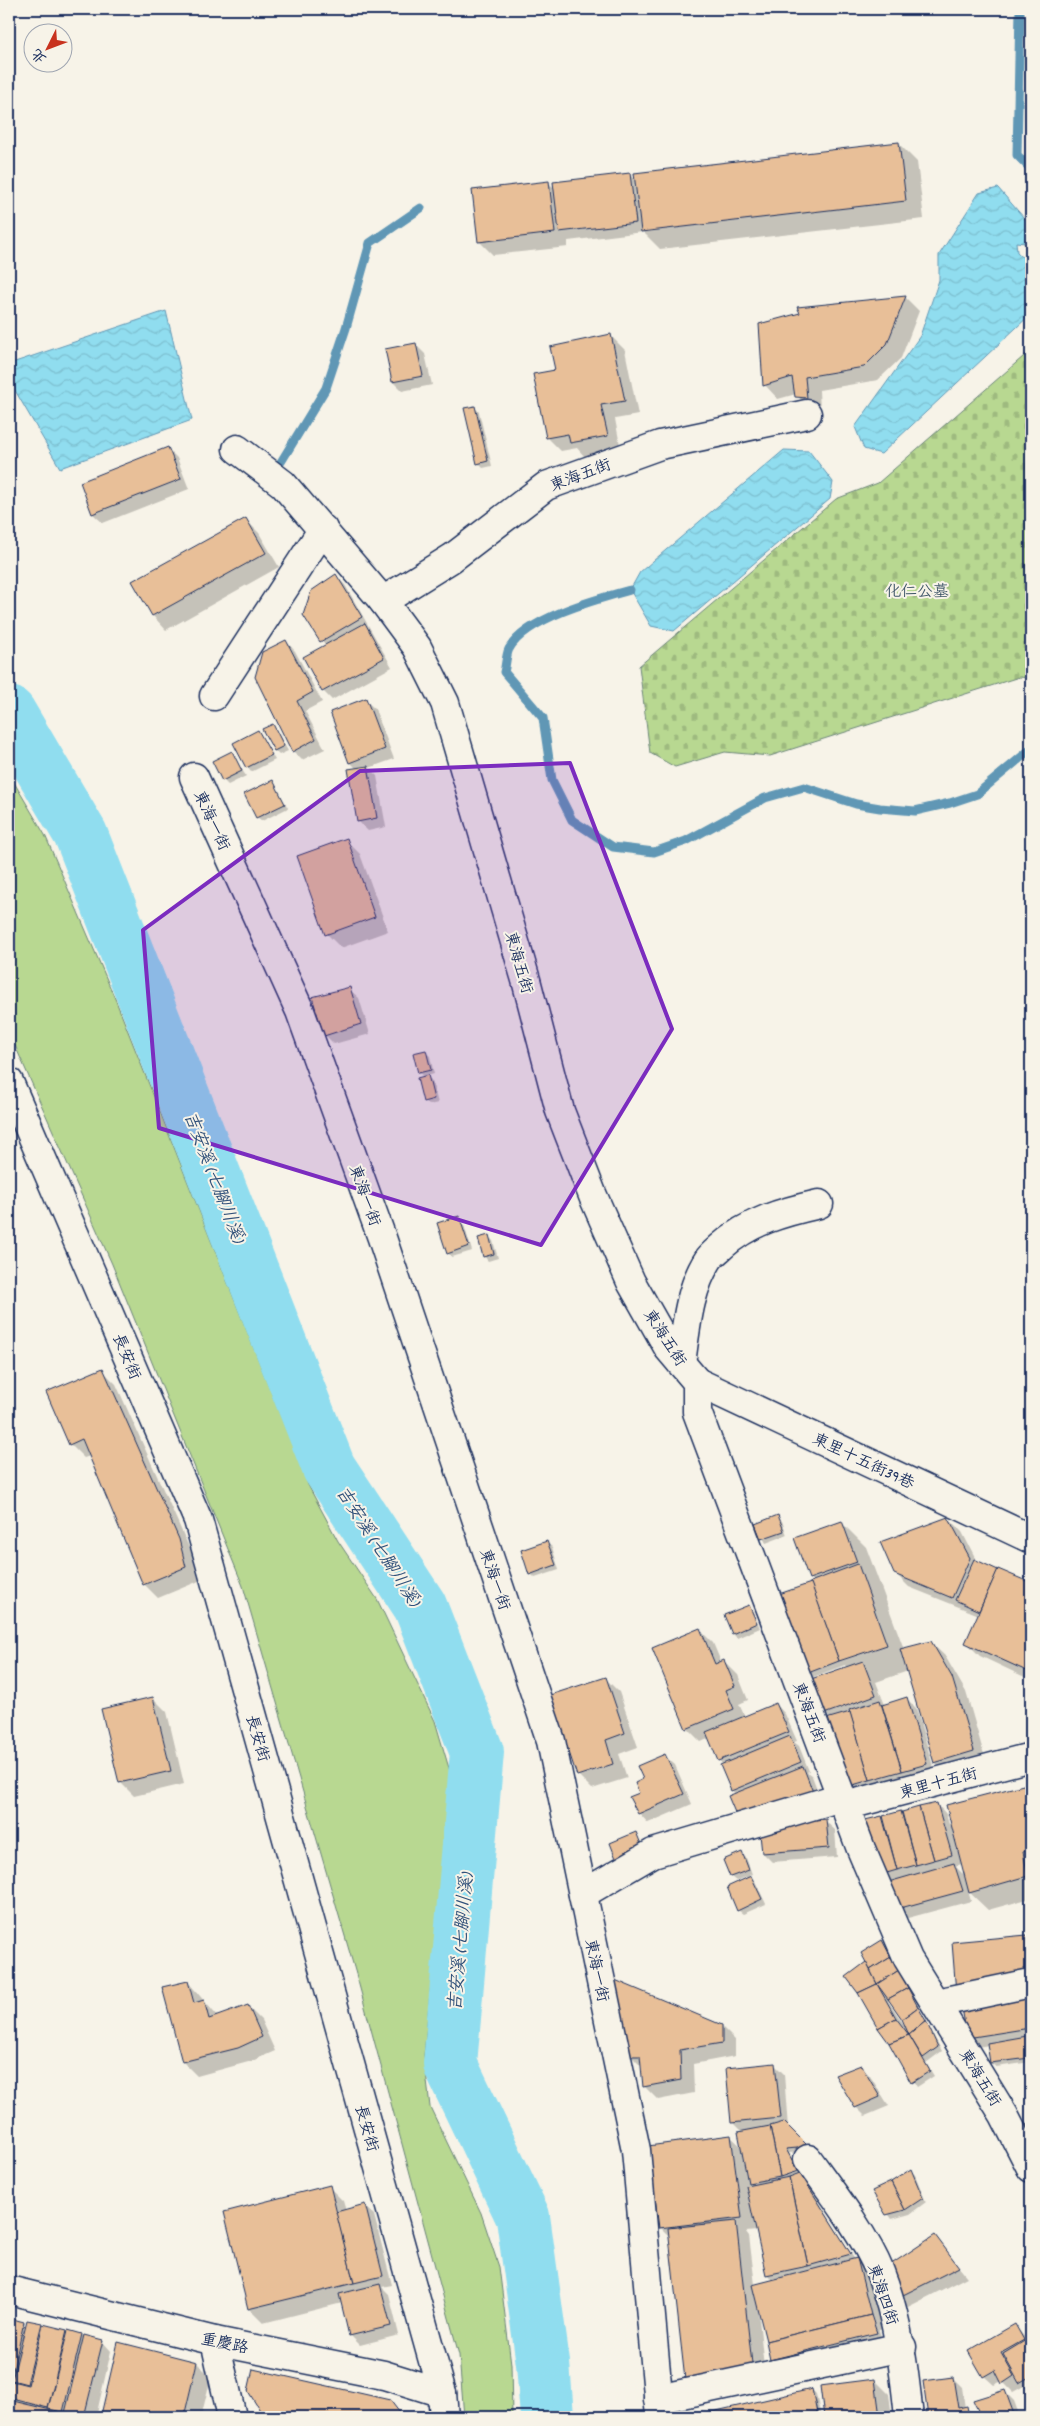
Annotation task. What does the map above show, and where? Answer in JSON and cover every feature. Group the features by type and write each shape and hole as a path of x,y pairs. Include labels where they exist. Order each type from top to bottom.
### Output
{"street":[{"name":"東海五街","path":"383,601 452,558 546,486 660,445 807,414"},
{"name":"東海五街","path":"237,449 283,484 383,601 417,647 445,703 526,980 563,1120 631,1282 669,1349 689,1372 697,1412 861,1849 908,1958 1004,2114 1031,2168"},
{"path":"214,696 323,529"},
{"name":"東海一街","path":"194,777 300,1011 382,1238 551,1741 636,2150 659,2408"},
{"name":"長安街","path":"9,1082 198,1520 443,2405"},
{"path":"689,1372 686,1324 696,1285 709,1258 733,1237 761,1220 819,1204"},
{"name":"東里十五街39巷","path":"689,1372 1031,1539"},
{"name":"東里十五街","path":"583,1894 653,1853 843,1801 1031,1757"},
{"path":"936,2003 1031,1983"},
{"name":"東海四街","path":"808,2159 850,2218 880,2271 902,2347 909,2417"},
{"name":"重慶路","path":"9,2290 215,2341 384,2375 443,2405"},
{"path":"215,2341 232,2417"},
{"path":"659,2408 902,2347"}],"highlighted area":[{"path":"570,763 672,1029 541,1245 159,1128 143,930 360,771"}],"green space":[{"name":"化仁公墓","path":"1031,350 1031,678 1019,677 770,756 725,752 675,767 650,753 639,666 836,499 878,483"},
{"path":"9,774 45,835 116,1001 308,1485 338,1541 377,1599 435,1721 451,1775 424,2055 430,2107 481,2213 499,2267 511,2364 512,2417 464,2417 459,2355 358,1981 243,1586 112,1264 9,1032"}],"water":[{"path":"998,188 1031,226 1031,247 1025,243 1016,242 1017,252 1031,265 1031,314 881,454 864,449 855,427 920,336 939,280 939,255 979,193"},
{"path":"166,311 192,420 60,468 9,380 9,364"},
{"path":"784,450 809,451 833,482 830,499 674,631 651,626 630,590 640,572"}],"building":[{"path":"899,142 906,201 641,232 634,173"},
{"path":"630,173 636,223 559,232 553,182"},
{"path":"549,181 555,233 478,242 472,190"},
{"path":"906,296 887,344 864,367 805,377 807,398 795,397 792,377 763,386 759,324 800,313 797,307"},
{"path":"611,334 625,401 601,405 608,436 570,443 568,434 546,438 533,374 555,370 550,347"},
{"path":"416,343 423,376 392,382 385,349"},
{"path":"475,406 488,461 477,464 464,408"},
{"path":"168,447 181,479 92,514 80,482"},
{"path":"246,518 266,553 152,616 132,581"},
{"path":"336,574 362,617 320,642 303,615 311,591"},
{"path":"365,623 384,658 322,692 303,657"},
{"path":"286,640 313,692 297,701 316,739 292,752 255,677 262,652"},
{"path":"366,698 385,749 349,763 330,712"},
{"path":"273,724 284,746 274,751 262,729"},
{"path":"258,730 272,755 246,768 233,743"},
{"path":"232,751 242,771 222,781 212,761"},
{"path":"368,766 377,818 357,822 348,769"},
{"path":"273,780 285,804 256,818 244,794"},
{"path":"347,838 375,917 325,935 297,856"},
{"path":"350,987 361,1024 324,1036 312,997"},
{"path":"426,1050 431,1070 418,1073 413,1053"},
{"path":"428,1075 434,1099 423,1102 417,1078"},
{"path":"459,1216 469,1246 447,1254 437,1223"},
{"path":"489,1235 494,1254 483,1257 478,1238"},
{"path":"103,1368 179,1539 186,1567 143,1585 82,1439 69,1445 46,1392"},
{"path":"778,1515 784,1531 761,1539 755,1524"},
{"path":"948,1517 970,1558 952,1598 894,1574 880,1542"},
{"path":"842,1521 857,1562 809,1579 794,1538"},
{"path":"547,1541 556,1565 529,1575 521,1550"},
{"path":"974,1559 998,1570 979,1611 955,1600"},
{"path":"858,1564 887,1645 839,1661 810,1582"},
{"path":"998,1569 1031,1583 1031,1673 965,1643"},
{"path":"811,1583 839,1661 808,1673 779,1594"},
{"path":"749,1605 757,1623 732,1634 724,1615"},
{"path":"700,1628 715,1664 724,1660 735,1686 726,1690 734,1709 686,1729 652,1648"},
{"path":"931,1641 952,1677 974,1751 934,1763 900,1649"},
{"path":"863,1661 876,1695 824,1714 811,1679"},
{"path":"606,1677 625,1733 606,1740 613,1764 577,1776 550,1695"},
{"path":"153,1697 171,1771 119,1783 101,1709"},
{"path":"907,1697 927,1764 902,1771 882,1705"},
{"path":"880,1700 902,1771 870,1780 849,1710"},
{"path":"776,1703 789,1732 718,1761 706,1732"},
{"path":"850,1712 870,1780 846,1787 826,1719"},
{"path":"790,1736 801,1762 731,1791 720,1765"},
{"path":"665,1754 684,1794 638,1814 629,1797 639,1793 635,1783 643,1779 637,1766"},
{"path":"803,1766 813,1792 739,1822 728,1796"},
{"path":"1031,1783 1031,1850 1023,1852 1028,1876 969,1893 946,1805"},
{"path":"937,1803 952,1855 934,1860 919,1807"},
{"path":"919,1807 934,1860 916,1865 902,1812"},
{"path":"901,1811 916,1865 897,1870 883,1816"},
{"path":"882,1816 897,1870 880,1875 865,1820"},
{"path":"826,1819 829,1848 762,1853 759,1825"},
{"path":"636,1832 643,1849 617,1861 610,1843"},
{"path":"742,1852 749,1870 730,1877 723,1860"},
{"path":"954,1863 963,1891 893,1910 885,1883"},
{"path":"751,1876 762,1899 737,1911 727,1887"},
{"path":"1027,1935 1031,1977 956,1993 952,1942"},
{"path":"882,1940 891,1957 870,1970 861,1953"},
{"path":"891,1957 899,1970 877,1984 870,1970"},
{"path":"866,1962 877,1984 858,1993 846,1977"},
{"path":"899,1970 908,1988 888,1999 877,1984"},
{"path":"615,1980 722,2025 722,2043 680,2050 681,2080 643,2087 640,2056 629,2056"},
{"path":"188,1981 194,2003 204,2000 209,2019 248,2005 262,2037 238,2048 182,2062 162,1987"},
{"path":"877,1984 896,2018 878,2028 858,1993"},
{"path":"908,1988 918,2007 902,2019 888,1999"},
{"path":"1025,1997 1030,2028 967,2038 962,2007"},
{"path":"918,2007 926,2021 909,2035 902,2019"},
{"path":"896,2018 909,2035 889,2043 878,2028"},
{"path":"926,2021 938,2047 923,2058 909,2035"},
{"path":"909,2035 930,2071 911,2083 889,2043"},
{"path":"1027,2036 1030,2058 990,2063 987,2043"},
{"path":"775,2063 781,2118 731,2123 726,2068"},
{"path":"861,2065 880,2097 855,2108 835,2075"},
{"path":"784,2122 809,2147 786,2149 798,2171 780,2177 770,2126"},
{"path":"1031,2123 1031,2151 1019,2128"},
{"path":"770,2126 780,2177 748,2183 738,2132"},
{"path":"731,2135 742,2218 659,2228 648,2146"},
{"path":"911,2169 923,2198 905,2210 891,2182"},
{"path":"800,2173 851,2254 808,2266 789,2177"},
{"path":"789,2177 808,2266 766,2275 746,2186"},
{"path":"891,2182 905,2210 886,2215 872,2191"},
{"path":"330,2185 354,2283 248,2309 224,2212"},
{"path":"365,2204 383,2276 354,2283 336,2212"},
{"path":"736,2221 753,2373 685,2380 668,2228"},
{"path":"935,2235 959,2267 893,2300 890,2265"},
{"path":"857,2258 871,2315 766,2341 752,2285"},
{"path":"380,2284 391,2326 349,2336 339,2294"},
{"path":"871,2315 877,2333 770,2360 766,2341"},
{"path":"9,2318 24,2322 9,2388"},
{"path":"27,2320 42,2323 27,2384 12,2380"},
{"path":"43,2324 67,2330 48,2408 9,2398 12,2381 28,2385"},
{"path":"1015,2324 1024,2340 1001,2353 1014,2376 1002,2384 995,2370 983,2377 968,2351"},
{"path":"68,2330 82,2334 63,2412 48,2409"},
{"path":"84,2335 103,2340 84,2417 81,2417 65,2413"},
{"path":"1031,2337 1031,2376 1019,2383 1003,2354"},
{"path":"118,2342 197,2362 184,2417 101,2415"},
{"path":"253,2369 390,2400 403,2417 264,2417 248,2391"},
{"path":"953,2377 958,2408 967,2406 969,2417 928,2417 923,2381"},
{"path":"875,2379 880,2417 824,2417 820,2386"},
{"path":"812,2389 818,2417 690,2417"},
{"path":"1005,2390 1015,2417 981,2417 973,2400"},
{"path":"9,2400 59,2412 57,2417 9,2417"}],"waterway":[{"path":"1020,9 1017,155 1031,169"},
{"path":"281,462 326,388 346,328 370,243 421,208"},
{"path":"630,590 582,604 530,628 509,649 504,672 543,718 552,780 572,820 613,847 654,852 686,841 765,798 804,787 856,804 880,808 915,811 950,803 977,794 1031,749"},
{"name":"吉安溪 (七腳川溪)","path":"9,713 81,835 329,1468 420,1606 477,1752 450,2064 523,2217 543,2363 547,2417"}]}
